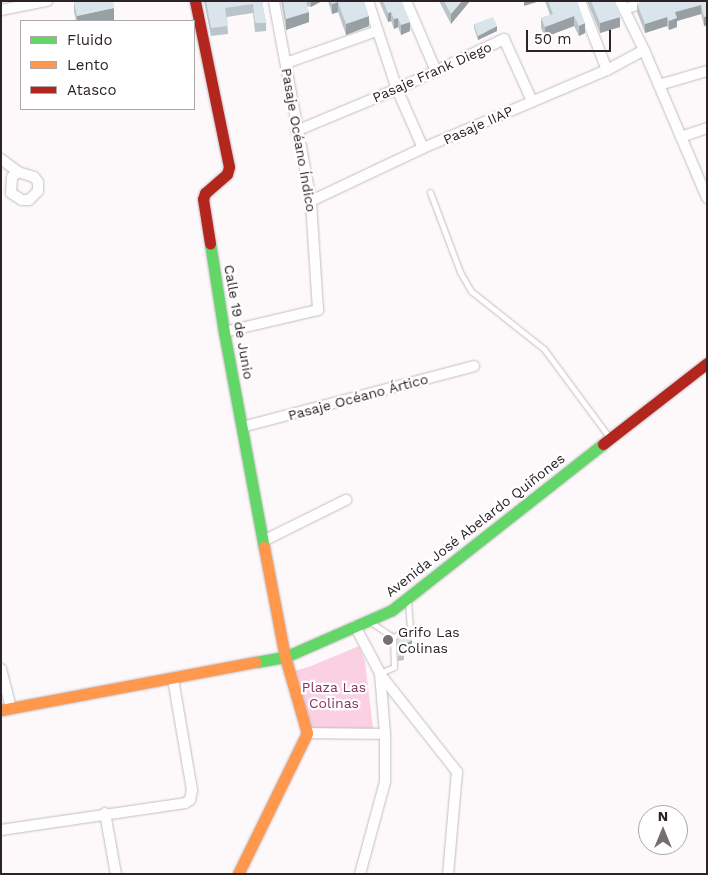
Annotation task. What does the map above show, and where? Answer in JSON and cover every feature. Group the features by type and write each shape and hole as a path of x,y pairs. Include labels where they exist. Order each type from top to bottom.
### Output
{"street":[{"path":"1,10 48,1"},
{"name":"Calle 19 de Junio","path":"195,1 229,167 227,174 205,193 203,199 224,332 285,657 307,733"},
{"name":"Pasaje Océano Índico","path":"224,332 318,310 311,201 296,131 274,1"},
{"path":"368,1 397,89 423,148"},
{"path":"406,1 436,71"},
{"path":"580,1 607,70"},
{"path":"651,1 622,5 644,50 707,198"},
{"path":"286,63 377,31"},
{"name":"Pasaje Frank Diego","path":"296,131 397,89 504,39 532,101"},
{"name":"Pasaje IIAP","path":"311,201 423,148 607,70 644,50"},
{"path":"659,85 707,71"},
{"path":"681,137 707,128"},
{"path":"1,160 18,172"},
{"name":"Avenida José Abelardo Quiñones","path":"6,709 285,657 392,610 707,363"},
{"name":"Pasaje Océano Ártico","path":"242,427 474,366"},
{"path":"263,542 346,500"},
{"path":"355,626 380,673 457,772 448,874"},
{"path":"1,669 6,709"},
{"path":"360,874 385,782 385,734 380,673"},
{"path":"1,830 105,813 185,803 190,800 192,790 173,679"},
{"path":"238,874 307,733 385,734"},
{"path":"105,813 116,874"}],"lane":[{"path":"430,192 460,272 471,291 544,349 610,439"},
{"path":"393,637 410,629 408,597"},
{"path":"367,620 393,637"},
{"path":"380,673 394,667 393,637"}],"green space":[{"name":"Plaza Las Colinas","path":"359,646 365,661 373,728 371,731 302,729 285,674 311,666"}],"building":[{"path":"74,1 113,1 114,8 77,16"},
{"path":"206,1 262,1 266,23 255,23 253,4 225,8 228,26 211,28"},
{"path":"283,1 306,1 309,12 286,19"},
{"path":"331,1 364,1 369,16 346,24 338,2 332,4"},
{"path":"383,1 402,1 410,22 401,25 398,18 394,19 391,12 388,13"},
{"path":"444,1 462,1 451,14"},
{"path":"548,1 577,1 585,23 579,26 574,16 545,27 541,18 553,14"},
{"path":"591,1 615,1 620,17 600,23"},
{"path":"643,1 707,1 707,16 704,17 701,5 675,12 677,18 669,21 667,17 645,24 637,3"},
{"path":"493,17 497,26 478,36 474,24"},
{"path":"408,630 412,640 404,645 404,656 398,656 397,635"}],"traffic: fast":[{"path":"210,243 224,332 264,547"},
{"path":"256,662 285,657 392,610 603,444"}],"traffic: slow":[{"path":"238,874 307,733 285,657 264,547"},
{"path":"1,710 256,662"}],"traffic: jam":[{"path":"195,1 229,167 227,174 205,193 203,199 210,243"},
{"path":"603,444 707,363"}],"place":[{"name":"Grifo Las Colinas","path":"388,640"}]}
